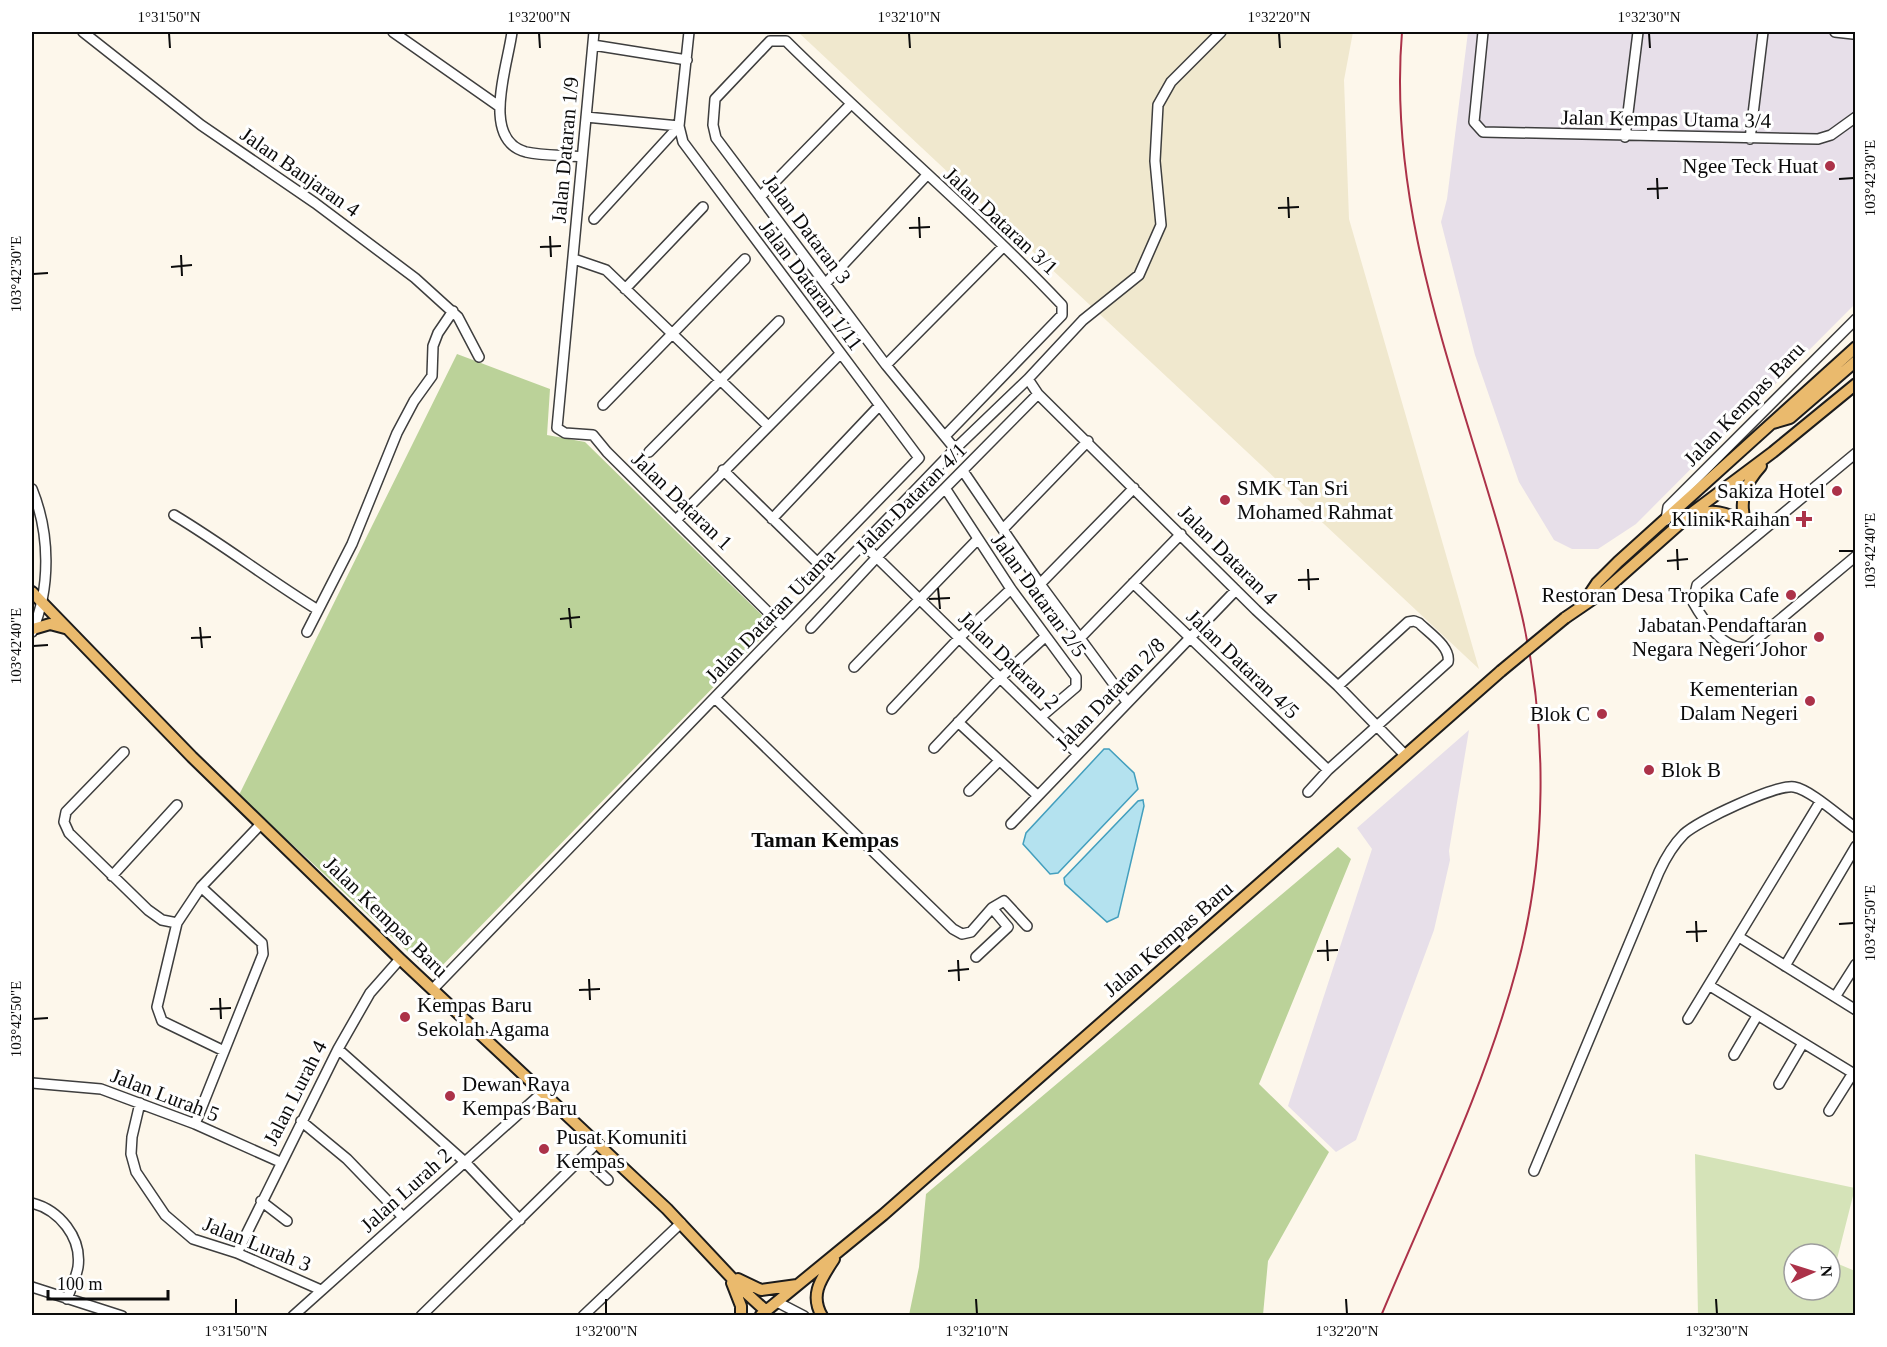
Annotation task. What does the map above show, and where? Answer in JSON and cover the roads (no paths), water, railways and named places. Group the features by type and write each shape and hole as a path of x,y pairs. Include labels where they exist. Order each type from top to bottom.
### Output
{"main road":[{"name":"Jalan Kempas Baru","path":"1583,604 1597,583 1856,347"},
{"path":"1769,424 1790,418 1856,361"},
{"name":"Jalan Kempas Baru","path":"32,592 261,824 400,959 681,1223 767,1314 777,1302 839,1252 1080,1043 1501,671 1583,604 1603,592 1653,545 1693,512 1773,452 1856,384"},
{"path":"1844,394 1856,389"},
{"path":"1745,522 1742,504 1745,487 1773,452"},
{"path":"1653,545 1705,512 1722,513 1745,522"},
{"path":"32,630 51,624 66,628"},
{"path":"822,1316 817,1308 817,1286 839,1252"},
{"path":"725,1270 748,1286 761,1290 799,1284"},
{"path":"725,1270 738,1295 741,1316"},
{"name":"Jalan Kempas Baru","path":"743,1290 777,1302"}],"street":[{"name":"Jalan Banjaran 4","path":"82,32 201,125 315,203 416,278 458,317 479,357"},
{"path":"393,32 500,107"},
{"path":"512,32 500,107 502,134 516,148 527,152 582,157"},
{"name":"Jalan Dataran 1/9","path":"558,416 594,32"},
{"path":"594,219 679,126 689,32"},
{"name":"Jalan Dataran Utama","path":"433,989 716,699 831,576 955,449 1028,379 1083,320 1139,275 1161,225 1155,161 1158,105 1172,82 1221,32"},
{"name":"Jalan Kempas Utama 3/4","path":"1483,32 1474,122 1483,132 1750,140 1818,139 1831,135 1856,117"},
{"path":"1625,136 1638,32"},
{"path":"1750,140 1762,32"},
{"path":"1835,32 1853,34"},
{"name":"Jalan Dataran 3","path":"786,41 770,40 715,99 713,125 716,138 886,365 946,435 955,449"},
{"name":"Jalan Dataran 3/1","path":"786,41 965,208 1062,305 1062,315 946,435"},
{"path":"593,45 687,60"},
{"path":"760,197 851,104"},
{"path":"586,117 679,126"},
{"name":"Jalan Dataran 1/11","path":"679,126 683,142 919,458 817,563"},
{"path":"825,283 927,175"},
{"path":"625,288 704,207"},
{"path":"886,365 1004,247"},
{"path":"574,259 606,270 722,379 767,425"},
{"path":"603,405 745,259"},
{"path":"307,632 352,544 397,434 414,401 432,376 433,346 438,333 453,311"},
{"name":"Jalan Kempas Baru","path":"1666,520 1668,507 1856,319"},
{"path":"649,452 779,321"},
{"path":"677,519 767,425 840,354"},
{"name":"Jalan Dataran 4","path":"1028,379 1038,394 1236,590 1338,686 1405,755"},
{"name":"Jalan Dataran 4/1","path":"812,628 877,557 1038,394"},
{"path":"772,519 879,406"},
{"name":"Jalan Dataran 1","path":"558,416 557,428 561,432 593,435 607,452 677,519 783,627"},
{"path":"1004,528 1088,441"},
{"path":"1856,453 1697,585 1693,594 1698,611 1726,643 1735,648 1747,647 1856,556"},
{"path":"723,470 831,576"},
{"path":"963,471 1079,639 1127,702"},
{"name":"Jalan Dataran 2/5","path":"945,488 977,540 1076,677 1076,687 1042,716"},
{"path":"1040,584 1134,488"},
{"path":"32,489 45,546 42,604 32,630"},
{"path":"174,515 224,545 254,571 318,610"},
{"path":"1745,522 1755,536"},
{"path":"1079,639 1181,534"},
{"path":"854,667 921,601 977,540"},
{"name":"Jalan Dataran 2","path":"863,544 1042,716 1077,753"},
{"name":"Jalan Dataran 4/5","path":"1133,583 1328,771"},
{"path":"892,709 960,637 1011,589"},
{"name":"Jalan Dataran 2/8","path":"1011,824 1236,590"},
{"path":"1308,792 1448,662 1449,657 1445,649 1419,624 1414,621 1408,622 1338,686"},
{"path":"934,748 1001,677 1045,636"},
{"path":"716,699 953,929 962,934 971,932 992,908 1004,901 1027,926"},
{"path":"958,722 1037,795"},
{"path":"124,752 66,812 64,822 69,833 148,910 162,920 177,923"},
{"path":"969,791 999,761"},
{"path":"1534,1171 1666,856 1684,834 1706,819 1781,787 1798,788 1856,828"},
{"path":"1688,1019 1820,802"},
{"path":"112,876 177,805"},
{"path":"224,1052 162,1021 157,1007 177,923 201,887 261,824"},
{"path":"1785,966 1856,846"},
{"path":"195,1124 263,954 263,947 201,887"},
{"path":"976,957 1008,927 992,908"},
{"path":"1739,937 1856,1010"},
{"name":"Jalan Lurah 4","path":"237,1252 338,1048 370,993 400,959"},
{"path":"1835,997 1856,964"},
{"path":"1710,986 1854,1074 1829,1111"},
{"path":"1734,1055 1757,1016"},
{"path":"1779,1084 1803,1043"},
{"path":"338,1048 465,1162 520,1220"},
{"name":"Jalan Lurah 5","path":"32,1083 101,1089 195,1124 280,1162"},
{"name":"Jalan Lurah 2","path":"293,1316 543,1092"},
{"name":"Jalan Lurah 3","path":"140,1103 132,1137 131,1154 136,1172 165,1215 193,1239 237,1252 321,1290"},
{"path":"301,1121 347,1159 403,1217"},
{"path":"421,1316 596,1144"},
{"path":"583,1156 608,1180"},
{"path":"261,1201 287,1221"},
{"path":"32,1203 47,1207 65,1222 74,1239 78,1265 67,1299"},
{"path":"583,1316 681,1223"},
{"path":"32,1287 122,1316"},
{"path":"777,1302 804,1316"}],"water":[{"path":"1104,749 1109,749 1134,773 1138,789 1058,873 1050,874 1023,844 1026,833"},
{"path":"1143,800 1144,806 1118,917 1107,922 1065,884 1064,878 1138,801"}],"railway":[{"path":"1381,1316 1473,1100 1504,1012 1527,924 1539,837 1540,792 1540,747 1536,703 1522,616 1439,328 1421,255 1407,182 1400,108 1402,32"}],"place":[{"name":"Ngee Teck Huat","path":"1830,166"},
{"name":"Sakiza Hotel","path":"1837,491"},
{"name":"SMK Tan Sri Mohamed Rahmat","path":"1225,500"},
{"name":"Klinik Raihan","path":"1804,519"},
{"name":"Restoran Desa Tropika Cafe","path":"1791,595"},
{"name":"Jabatan Pendaftaran Negara Negeri Johor","path":"1819,637"},
{"name":"Kementerian Dalam Negeri","path":"1810,701"},
{"name":"Blok C","path":"1602,714"},
{"name":"Blok B","path":"1649,770"},
{"name":"Kempas Baru Sekolah Agama","path":"405,1017"},
{"name":"Dewan Raya Kempas Baru","path":"450,1096"},
{"name":"Pusat Komuniti Kempas","path":"544,1149"}],"district":[{"name":"Taman Kempas","path":"825,839"}]}
